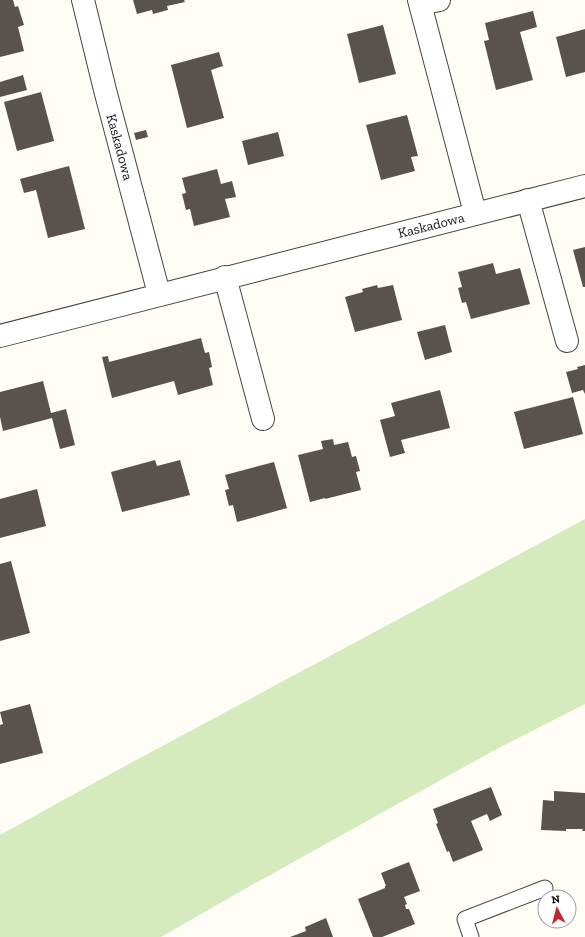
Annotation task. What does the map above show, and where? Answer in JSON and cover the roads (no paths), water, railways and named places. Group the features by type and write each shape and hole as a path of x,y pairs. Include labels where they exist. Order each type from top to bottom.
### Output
{"street":[{"name":"Kaskadowa","path":"83,0 105,90 159,294"},
{"name":"Kaskadowa","path":"426,2 475,214"},
{"name":"Kaskadowa","path":"0,336 585,186"},
{"path":"528,200 567,341"},
{"path":"225,278 263,419"}],"lane":[{"path":"471,937 465,919 545,888"}]}
